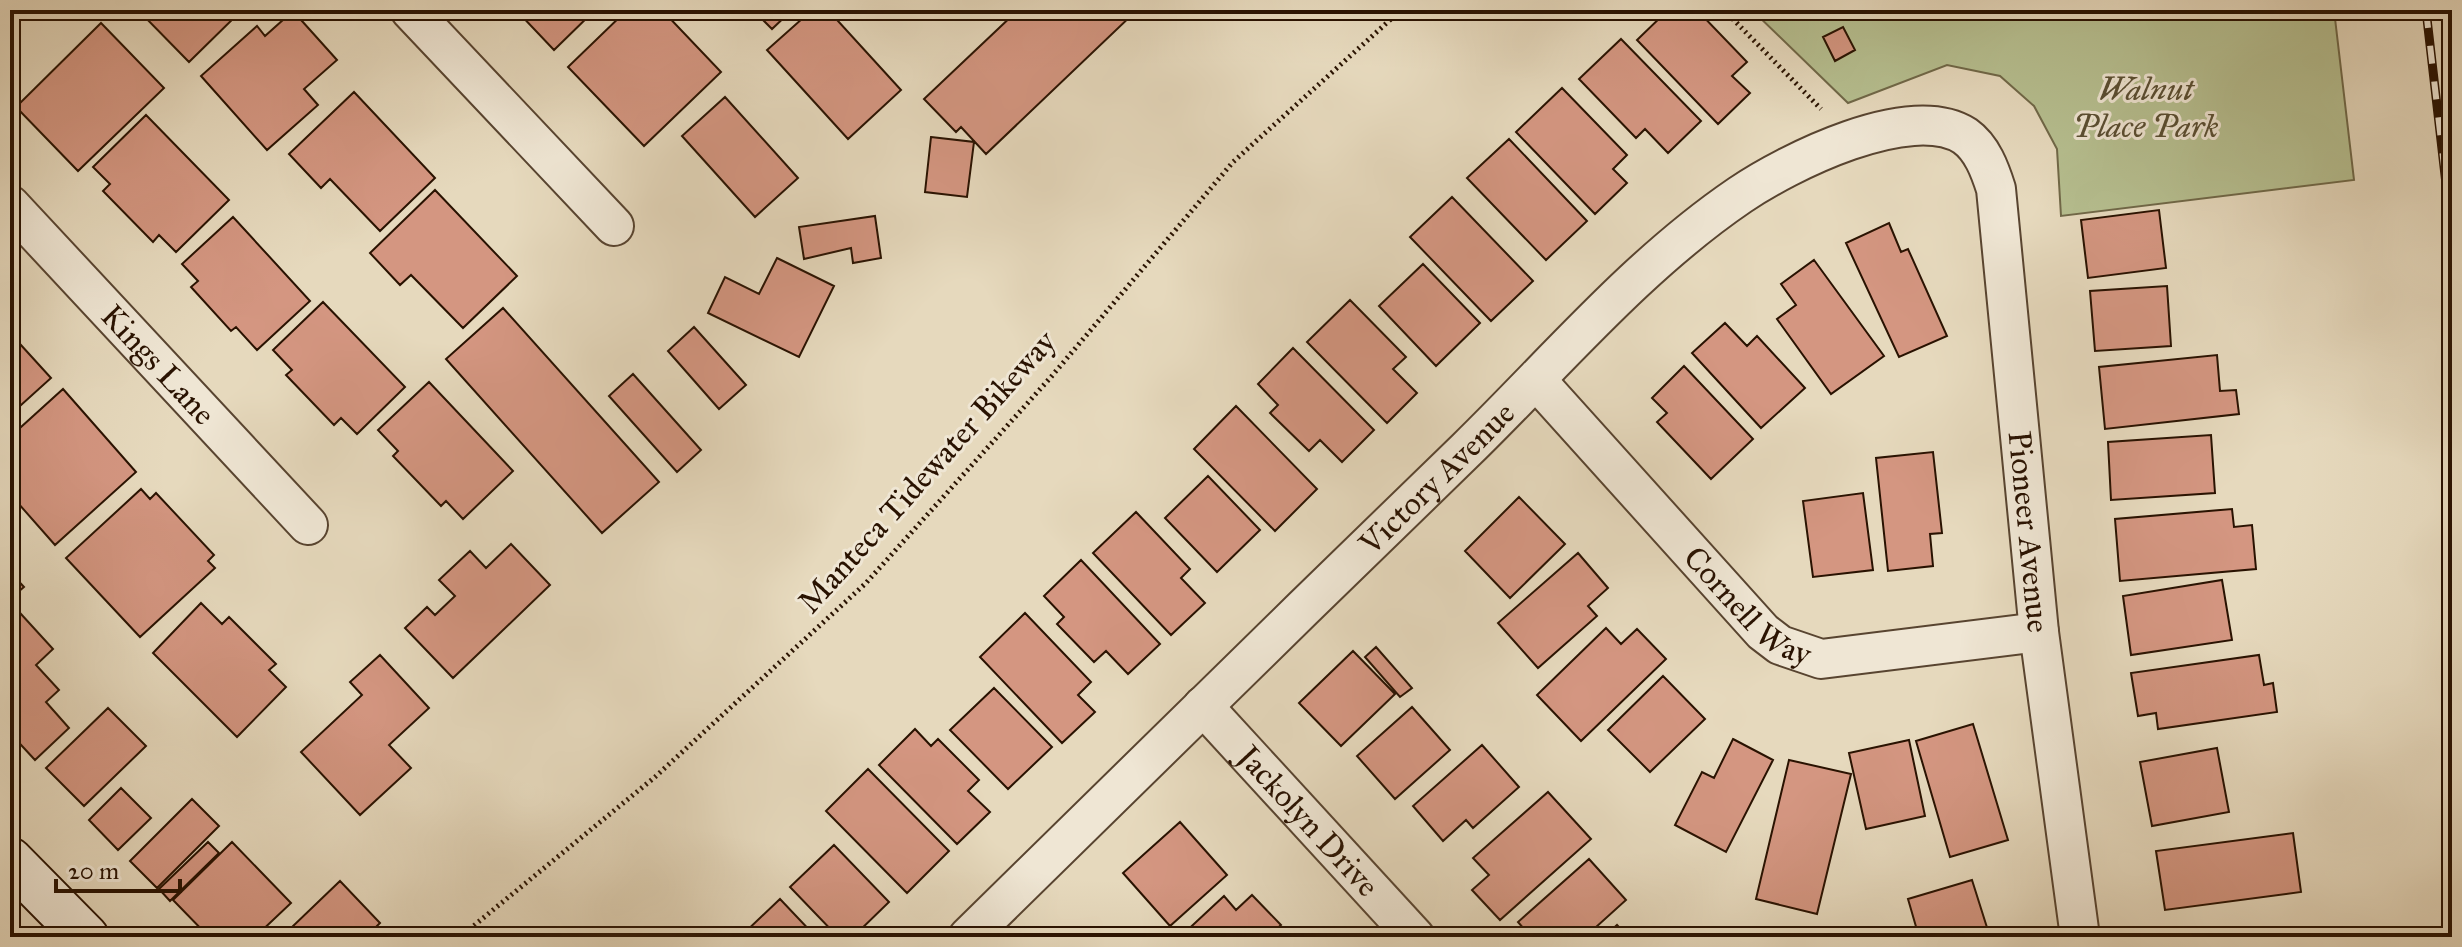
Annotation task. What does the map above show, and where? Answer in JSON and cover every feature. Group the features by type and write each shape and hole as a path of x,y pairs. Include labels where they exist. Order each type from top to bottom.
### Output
{"street":[{"path":"410,10 614,226"},
{"name":"Victory Avenue","path":"968,937 1537,381 1640,274 1740,195 1817,153 1899,127 1924,124 1964,136"},
{"name":"Pioneer Avenue","path":"1964,136 1988,163 1996,189 2039,632 2080,937"},
{"name":"Kings Lane","path":"10,205 308,525"},
{"name":"Cornell Way","path":"1537,381 1763,632 1780,645 1821,659 2039,632"},
{"name":"Jackolyn Drive","path":"1203,706 1415,937"},
{"path":"10,860 86,937"}],"path":[{"name":"Manteca Tidewater Bikeway","path":"460,937 655,777 866,583 1051,377 1117,294 1233,162 1401,10"},
{"path":"1724,10 1822,111"}],"green space":[{"name":"Walnut Place Park","path":"1752,10 2334,10 2354,180 2061,216 2057,149 2034,106 2000,76 1947,65 1848,103"}],"building":[{"path":"138,10 242,10 189,62"},
{"path":"516,10 595,10 554,50"},
{"path":"627,10 662,10 721,72 644,146 568,67"},
{"path":"753,10 792,10 772,29"},
{"path":"812,10 828,10 901,90 848,139 767,50"},
{"path":"1018,10 1135,12 986,154 961,127 956,132 924,99"},
{"path":"1668,10 1697,10 1747,62 1732,76 1750,93 1718,124 1637,40"},
{"path":"293,11 337,60 304,89 318,105 267,150 201,76 257,26 265,36"},
{"path":"101,23 164,88 78,171 16,107"},
{"path":"1843,27 1855,50 1835,61 1823,37"},
{"path":"1621,39 1701,121 1668,153 1645,129 1636,138 1579,79"},
{"path":"1562,88 1627,155 1613,169 1627,183 1595,214 1516,132"},
{"path":"354,92 435,178 380,231 330,179 321,188 289,154"},
{"path":"725,97 798,178 755,217 682,136"},
{"path":"146,115 229,200 176,252 159,235 153,242 103,191 110,184 93,167"},
{"path":"931,137 974,142 967,197 925,192"},
{"path":"1509,139 1587,221 1546,260 1467,178"},
{"path":"435,190 517,276 463,328 411,275 400,285 370,253"},
{"path":"1452,197 1533,281 1491,321 1410,237"},
{"path":"2159,210 2166,268 2088,278 2081,220"},
{"path":"875,216 881,258 853,263 851,248 804,259 799,227"},
{"path":"233,217 310,301 257,350 236,327 231,331 191,287 198,281 182,264"},
{"path":"1889,223 1901,252 1908,249 1947,336 1899,357 1846,243"},
{"path":"777,258 834,286 799,357 708,313 725,277 759,294"},
{"path":"1814,260 1884,356 1831,394 1777,319 1796,305 1781,284"},
{"path":"1423,264 1480,323 1436,366 1379,306"},
{"path":"2167,286 2171,346 2095,351 2090,291"},
{"path":"1350,300 1406,357 1393,369 1417,393 1387,423 1307,342"},
{"path":"323,302 405,387 357,434 341,418 334,425 286,375 292,370 273,350"},
{"path":"503,308 659,482 602,533 446,359"},
{"path":"1725,323 1747,346 1757,336 1805,388 1761,428 1692,353"},
{"path":"694,327 746,385 719,409 668,351"},
{"path":"10,333 51,378 10,415"},
{"path":"1293,348 1374,430 1342,462 1320,440 1309,451 1270,413 1278,405 1258,384"},
{"path":"2217,355 2220,391 2236,390 2239,414 2105,429 2099,367"},
{"path":"1684,366 1753,439 1711,479 1657,422 1667,413 1652,398"},
{"path":"633,374 701,450 677,472 609,396"},
{"path":"429,382 513,471 463,519 446,501 441,506 393,456 398,451 378,430"},
{"path":"63,389 136,472 55,545 10,494 10,437"},
{"path":"1236,406 1317,489 1275,531 1194,449"},
{"path":"2211,435 2215,493 2111,500 2108,442"},
{"path":"1933,452 1942,533 1930,534 1933,566 1888,571 1876,458"},
{"path":"1208,476 1260,530 1217,572 1165,518"},
{"path":"141,489 150,499 156,493 214,555 208,561 215,568 140,637 66,558"},
{"path":"1863,493 1873,570 1813,577 1803,501"},
{"path":"1519,497 1565,544 1510,598 1465,551"},
{"path":"2232,509 2234,527 2252,525 2256,569 2120,581 2115,519"},
{"path":"1136,512 1190,569 1181,578 1205,603 1171,635 1093,553"},
{"path":"511,544 550,585 453,678 405,628 427,607 435,615 455,596 439,580 470,551 486,568"},
{"path":"1578,553 1608,588 1588,606 1597,616 1538,668 1498,623"},
{"path":"1081,560 1160,644 1128,674 1106,651 1094,662 1057,624 1064,617 1044,596"},
{"path":"10,572 24,587 10,599"},
{"path":"2222,580 2232,640 2131,655 2123,596"},
{"path":"201,603 222,624 229,617 276,664 269,670 286,687 237,737 153,653"},
{"path":"1025,613 1091,682 1078,695 1095,712 1062,743 980,657"},
{"path":"21,614 53,649 36,665 59,690 46,702 69,728 35,760 10,733 10,624"},
{"path":"1606,628 1621,644 1637,629 1666,659 1581,741 1537,695"},
{"path":"1376,647 1412,688 1400,697 1365,657"},
{"path":"1353,651 1395,694 1341,746 1299,703"},
{"path":"380,655 429,708 389,745 411,768 360,815 301,752 362,695 350,682"},
{"path":"2259,655 2264,685 2273,683 2277,712 2158,729 2156,713 2138,716 2131,673"},
{"path":"1663,676 1705,719 1650,772 1608,730"},
{"path":"994,688 1052,747 1008,789 950,730"},
{"path":"1412,707 1450,750 1395,799 1357,756"},
{"path":"108,708 146,746 84,806 46,768"},
{"path":"1973,724 2008,840 1950,857 1916,741"},
{"path":"915,729 931,746 938,739 979,780 968,791 990,812 957,844 879,765"},
{"path":"1733,739 1773,760 1726,852 1675,825 1702,772 1714,778"},
{"path":"1909,740 1925,816 1866,829 1849,753"},
{"path":"1482,745 1519,787 1473,828 1466,820 1443,841 1413,806"},
{"path":"2217,748 2229,812 2152,826 2140,762"},
{"path":"1789,760 1851,774 1817,914 1756,899"},
{"path":"868,769 949,851 907,893 826,811"},
{"path":"121,788 151,818 118,850 89,820"},
{"path":"1548,792 1591,839 1500,920 1472,890 1489,875 1473,858"},
{"path":"192,799 219,826 157,888 130,861"},
{"path":"1180,822 1227,875 1170,926 1123,873"},
{"path":"2293,833 2301,892 2165,910 2156,851"},
{"path":"208,842 219,853 170,901 159,889"},
{"path":"232,842 291,903 255,937 244,932 239,937 209,937 173,900"},
{"path":"834,845 889,902 853,937 838,937 790,887"},
{"path":"1589,859 1626,900 1585,937 1531,937 1518,922"},
{"path":"1972,880 1990,937 1919,937 1908,899"},
{"path":"340,881 380,923 366,937 301,937 292,927"},
{"path":"1252,895 1281,925 1268,937 1180,937 1224,896 1236,910"},
{"path":"780,899 816,937 740,937"},
{"path":"1617,925 1628,937 1604,937"}],"railway":[{"path":"2426,10 2452,236"}]}
